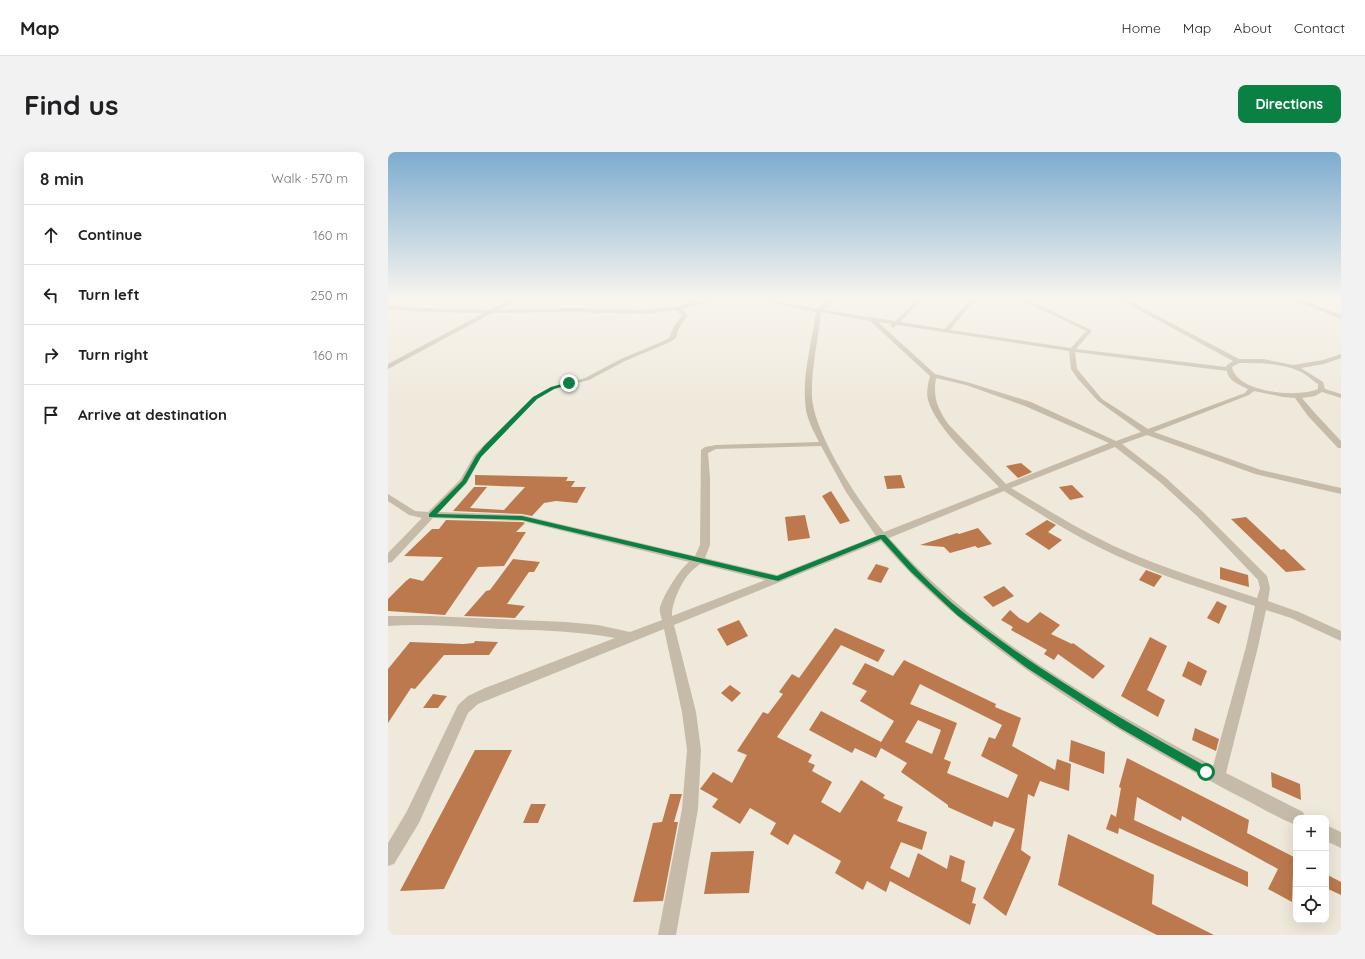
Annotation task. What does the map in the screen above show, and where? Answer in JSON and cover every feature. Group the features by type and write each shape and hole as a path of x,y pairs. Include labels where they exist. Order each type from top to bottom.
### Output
{"street":[{"path":"388,367 451,335"},
{"path":"388,559 464,481 478,456 535,398 553,388 587,379 623,360 668,341 673,338 674,335"},
{"path":"815,335 807,388 810,413 824,444 867,518 913,571 960,613 1030,666 1123,725 1217,778 1293,816"},
{"path":"889,335 906,352 933,375 968,384 1028,404 1117,444 1163,480 1200,514 1263,580 1265,588 1252,648 1217,778"},
{"path":"969,335 1072,350 1228,369"},
{"path":"1086,335 1072,350 1074,369 1100,400 1114,411 1147,432 1175,444 1258,472 1341,491"},
{"path":"1188,335 1238,361"},
{"path":"1293,367 1324,362 1341,356"},
{"path":"1228,369 1232,363 1238,361 1263,361 1293,367 1317,378 1323,387 1322,390"},
{"path":"1228,369 1234,379 1253,388 1273,394 1298,397 1318,394 1322,390"},
{"path":"933,375 931,399 938,415 946,427 1005,488 1062,523 1118,552 1160,570 1261,605 1295,615 1341,636"},
{"path":"388,858 413,817 463,709 473,700 778,579 882,536 1247,394 1253,388"},
{"path":"1322,390 1341,396"},
{"path":"1298,397 1311,414 1341,446"},
{"path":"667,935 690,808 694,750 689,712 666,614 666,607 684,572 699,559 705,545 706,478 704,452 708,448 716,447 824,444"},
{"path":"388,497 412,513 431,516 522,518 778,579"},
{"path":"388,621 423,620 607,631 630,637"},
{"path":"1329,834 1341,840"}],"building":[{"path":"1021,463 1032,472 1018,478 1006,466"},
{"path":"475,475 568,477 566,481 575,481 571,487 586,487 577,503 556,501 544,503 532,516 522,514 453,511 474,487 487,487 470,508 504,510 525,487 475,485"},
{"path":"901,475 905,488 887,489 884,476"},
{"path":"1072,485 1084,497 1070,500 1059,487"},
{"path":"831,491 850,521 840,524 822,496"},
{"path":"805,515 810,538 788,541 785,517"},
{"path":"1246,517 1281,550 1284,549 1306,570 1286,572 1231,519"},
{"path":"446,520 522,522 525,523 516,532 526,532 504,566 478,567 445,615 388,611 388,599 406,581 410,578 423,581 443,557 404,556 432,529 439,529"},
{"path":"1047,520 1056,525 1048,532 1062,540 1049,550 1025,534"},
{"path":"978,528 992,544 978,548 975,546 950,553 944,547 920,545 957,533 959,534"},
{"path":"513,559 540,562 534,572 529,572 507,604 525,606 515,618 464,616 486,591 490,590"},
{"path":"876,564 889,568 881,583 867,579"},
{"path":"1220,567 1248,575 1249,587 1220,579"},
{"path":"1146,570 1162,576 1154,587 1139,580"},
{"path":"1004,586 1014,596 993,607 983,597"},
{"path":"1217,601 1227,606 1219,624 1207,618"},
{"path":"1010,610 1019,618 1028,623 1040,612 1060,625 1051,634 1072,644 1073,643 1105,666 1093,679 1058,654 1054,660 1044,654 1047,650 1011,630 1013,627 1001,620"},
{"path":"739,620 748,636 727,646 717,629"},
{"path":"835,628 885,650 878,662 841,645 777,737 812,755 808,762 815,765 812,771 832,782 821,802 840,813 861,780 885,795 883,798 903,807 897,821 927,832 922,850 901,842 890,868 909,878 918,853 947,869 950,855 965,861 961,881 976,888 972,903 976,904 970,925 890,881 886,892 867,881 863,890 835,873 841,861 794,834 788,845 770,834 776,823 750,808 740,824 712,807 718,799 700,789 713,772 732,783 747,755 737,751 763,712 768,714 783,694 779,692 792,674 799,678"},
{"path":"1150,637 1167,646 1147,690 1165,700 1158,717 1121,696"},
{"path":"475,641 498,642 489,655 444,655 415,689 411,688 388,723 388,669 410,642 463,644 474,643"},
{"path":"904,660 996,704 995,707 1021,718 1012,746 1055,770 1057,759 1071,764 1069,791 1040,781 1034,797 1028,794 1021,850 1031,857 1006,916 983,898 1015,829 994,821 992,827 948,807 948,805 901,772 907,763 881,748 876,758 855,748 852,753 809,730 821,711 881,742 894,721 860,701 867,691 852,684 865,663 893,676","holes":["920,684 1002,725 995,739 989,737 981,756 1018,775 1008,798 947,773 951,762 944,759 957,723 910,704","918,720 941,730 932,754 905,742"]},
{"path":"1188,661 1207,671 1201,686 1182,676"},
{"path":"730,685 741,693 732,702 721,693"},
{"path":"433,694 447,696 438,708 423,708"},
{"path":"1195,728 1219,739 1216,751 1192,740"},
{"path":"1071,740 1105,752 1104,774 1069,761"},
{"path":"475,750 512,750 444,889 400,891"},
{"path":"1127,758 1249,820 1247,833 1293,856 1292,902 1268,889 1278,869 1182,816 1181,821 1137,797 1134,820 1248,872 1248,887 1119,828 1118,834 1106,829 1111,814 1116,817 1121,788 1119,787"},
{"path":"1271,772 1300,784 1301,800 1272,787"},
{"path":"670,794 682,794 674,822 678,822 663,901 633,902 653,823 662,822"},
{"path":"531,804 546,804 538,823 523,823"},
{"path":"1068,834 1154,875 1152,904 1214,935 1157,935 1058,885"},
{"path":"754,851 749,893 704,894 711,852"},
{"path":"1329,876 1341,882 1341,895 1329,889"}],"route":[{"path":"569,383 553,388 535,398 478,456 464,481 431,516 522,518 778,579 882,536 913,571 960,613 1030,666 1123,725 1206,772"}]}
